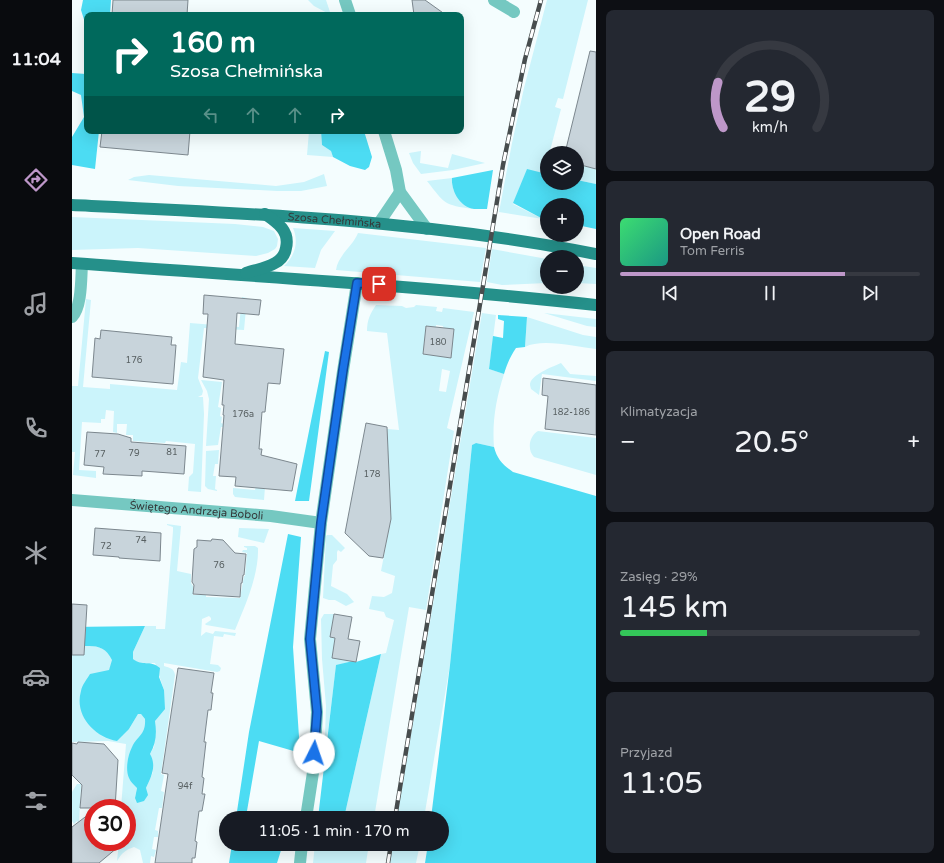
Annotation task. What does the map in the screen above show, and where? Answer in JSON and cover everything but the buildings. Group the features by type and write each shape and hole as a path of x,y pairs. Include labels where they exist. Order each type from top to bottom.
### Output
{"main road":[{"name":"Szosa Chełmińska","path":"72,205 264,214 379,223 492,236 596,254"},
{"path":"239,275 276,262 285,254 287,244 286,234 278,223 264,214"},
{"path":"77,264 357,283 596,305"}],"street":[{"path":"345,0 349,12"},
{"path":"494,0 514,12"},
{"path":"385,134 396,170 400,192 427,229"},
{"path":"379,223 400,192"},
{"path":"72,317 79,305 77,264"},
{"path":"307,811 314,766 317,712 310,639 321,523 357,283"},
{"name":"Świętego Andrzeja Boboli","path":"72,500 271,516 321,523"},
{"path":"300,863 301,851"}],"shaded area":[{"path":"83,0 111,0 110,12 84,12 84,20 81,10"},
{"path":"308,0 326,0 330,12 325,12 314,6"},
{"path":"547,0 588,0 563,99 558,98 555,107 561,109 551,146 540,146 540,173 527,170 513,204 540,219 499,212 524,88"},
{"path":"72,73 84,74 84,117 81,95 72,91"},
{"path":"84,117 84,134 99,134 95,169 72,165 72,137"},
{"path":"309,134 321,134 322,145 331,151 333,157 307,155"},
{"path":"321,134 365,134 372,157 369,167 365,170 350,166 333,157 331,151 322,145"},
{"path":"421,151 420,163 448,168 452,154 485,163 453,170 421,174 413,163 409,153"},
{"path":"584,166 596,169 596,184 584,181"},
{"path":"527,169 540,172 540,190 584,190 584,181 596,184 596,229 584,226 584,198 540,198 540,217 513,203"},
{"path":"493,170 487,209 469,208 457,198 453,188 452,178"},
{"path":"324,174 327,186 301,191 178,186 128,180 134,177 149,175 276,186 304,182"},
{"path":"452,178 453,188 457,196 473,209 456,206 446,202 438,195 427,181"},
{"path":"72,217 235,224 263,227 274,231 278,239 275,249 268,253 256,256 138,248 72,250"},
{"path":"293,228 335,231 321,250 315,268 284,266 291,258 296,244"},
{"path":"358,233 486,248 480,282 336,270 337,265"},
{"path":"492,249 540,258 540,283 502,285 487,282"},
{"path":"584,266 596,268 596,284 584,283"},
{"path":"242,297 247,298 244,330 204,328 198,378 203,391 202,395 198,397 203,397 204,414 201,492 188,491 189,477 193,473 195,444 166,441 165,443 133,441 133,435 126,435 127,424 117,424 117,433 113,432 114,411 106,410 105,419 101,419 101,423 82,422 79,470 96,471 96,478 73,475 75,452 72,452 72,386 78,386 86,299 91,300 83,387 110,389 110,384 177,390 181,362 187,363 190,323 239,327"},
{"path":"376,305 402,306 406,308 414,307 416,305 437,307 436,311 442,312 443,308 474,312 447,428 454,431 426,610 409,607 375,811 346,811 381,654 386,653 394,620 386,617 384,612 369,609 372,596 384,597 392,593 395,576 381,571 391,519 387,429 399,430 387,333 367,331 368,320","holes":["426,326 443,326 451,357 423,354","442,369 450,371 446,392 439,391"]},
{"path":"482,313 496,315 489,369 504,374 495,410 494,447 476,443 472,445 450,665 425,811 398,811"},
{"path":"544,313 596,319 596,327 587,326"},
{"path":"498,315 527,317 525,347 516,348 504,374 489,369 493,336 503,338 504,321 498,319"},
{"path":"527,317 583,335 596,337 596,349 550,343 532,344 525,347"},
{"path":"325,351 329,352 309,501 295,501"},
{"path":"561,363 570,374 596,376 596,381 542,374 539,395 531,389 531,381 537,375"},
{"path":"201,380 222,382 218,407 221,408 221,423 224,424 223,427 221,427 218,445 206,446 209,399 207,391"},
{"path":"538,431 596,438 596,475 534,457 530,451 530,443 535,433"},
{"path":"476,443 494,447 501,461 513,472 596,496 596,863 425,863 427,851 449,851 449,811 432,811 450,665 472,445"},
{"path":"219,450 218,464 215,464 213,476 216,476 215,489 217,491 208,489 205,486 206,451"},
{"path":"256,486 265,487 264,500 235,497 233,494 233,488 255,490"},
{"path":"167,525 181,526 177,571 191,574 193,595 240,598 245,576 247,553 242,552 243,550 247,550 244,546 255,546 258,548 258,558 251,590 235,630 206,625 205,624 211,620 209,616 202,619 201,636 206,632 213,634 215,631 236,633 235,636 224,634 223,637 214,636 210,664 218,665 221,668 220,671 217,672 164,663 164,666 173,670 175,675 161,774 164,775 161,791 164,792 162,808 159,808 155,830 158,831 158,837 154,837 152,849 156,850 154,857 151,856 150,863 143,863 140,850 136,848 136,799 122,799 126,744 108,741 72,742 72,647 96,646 105,650 113,660 109,670 129,729 138,714 141,714 145,719 146,727 142,735 132,747 129,779 137,787 135,798 146,788 153,772 150,754 154,747 156,730 155,721 164,690 155,663 138,663 133,659 133,652 145,626 156,626 156,629 165,629 173,531 173,527"},
{"path":"239,528 269,529 264,543 238,537"},
{"path":"288,534 301,537 293,647 299,737 297,752 259,741 247,811 237,811 249,732"},
{"path":"327,535 332,535 345,548 341,552 338,550 337,552 337,560 333,565 331,586 347,594 354,602 346,606 335,600 323,598"},
{"path":"324,614 334,614 330,637 335,638 332,658 353,661 336,666 324,764 326,706 322,659 321,619"},
{"path":"145,626 133,652 133,659 140,663 156,665 160,668 159,677 164,690 165,709 155,721 156,738 150,754 153,767 146,788 148,795 144,801 137,803 135,798 137,788 131,782 127,770 129,754 134,743 143,732 145,719 141,714 138,714 129,729 117,741 101,735 88,724 80,708 83,684 90,674 109,670 112,660 105,650 95,646 72,647 72,627"},
{"path":"381,654 346,811 319,811 336,665 353,661 356,662"},
{"path":"77,784 81,784 79,823 77,821 74,824 72,821 72,792"},
{"path":"118,851 125,851 120,856 117,861"},
{"path":"231,851 281,851 277,863 229,863"},
{"path":"314,851 368,851 366,863 313,863"},
{"path":"392,851 419,851 416,863 390,863"}],"railway":[{"path":"396,811 503,165 525,59 541,0"},
{"path":"388,863 390,851"}],"route":[{"path":"314,753 317,712 310,639 321,523 352,308 357,283 379,284"}]}
